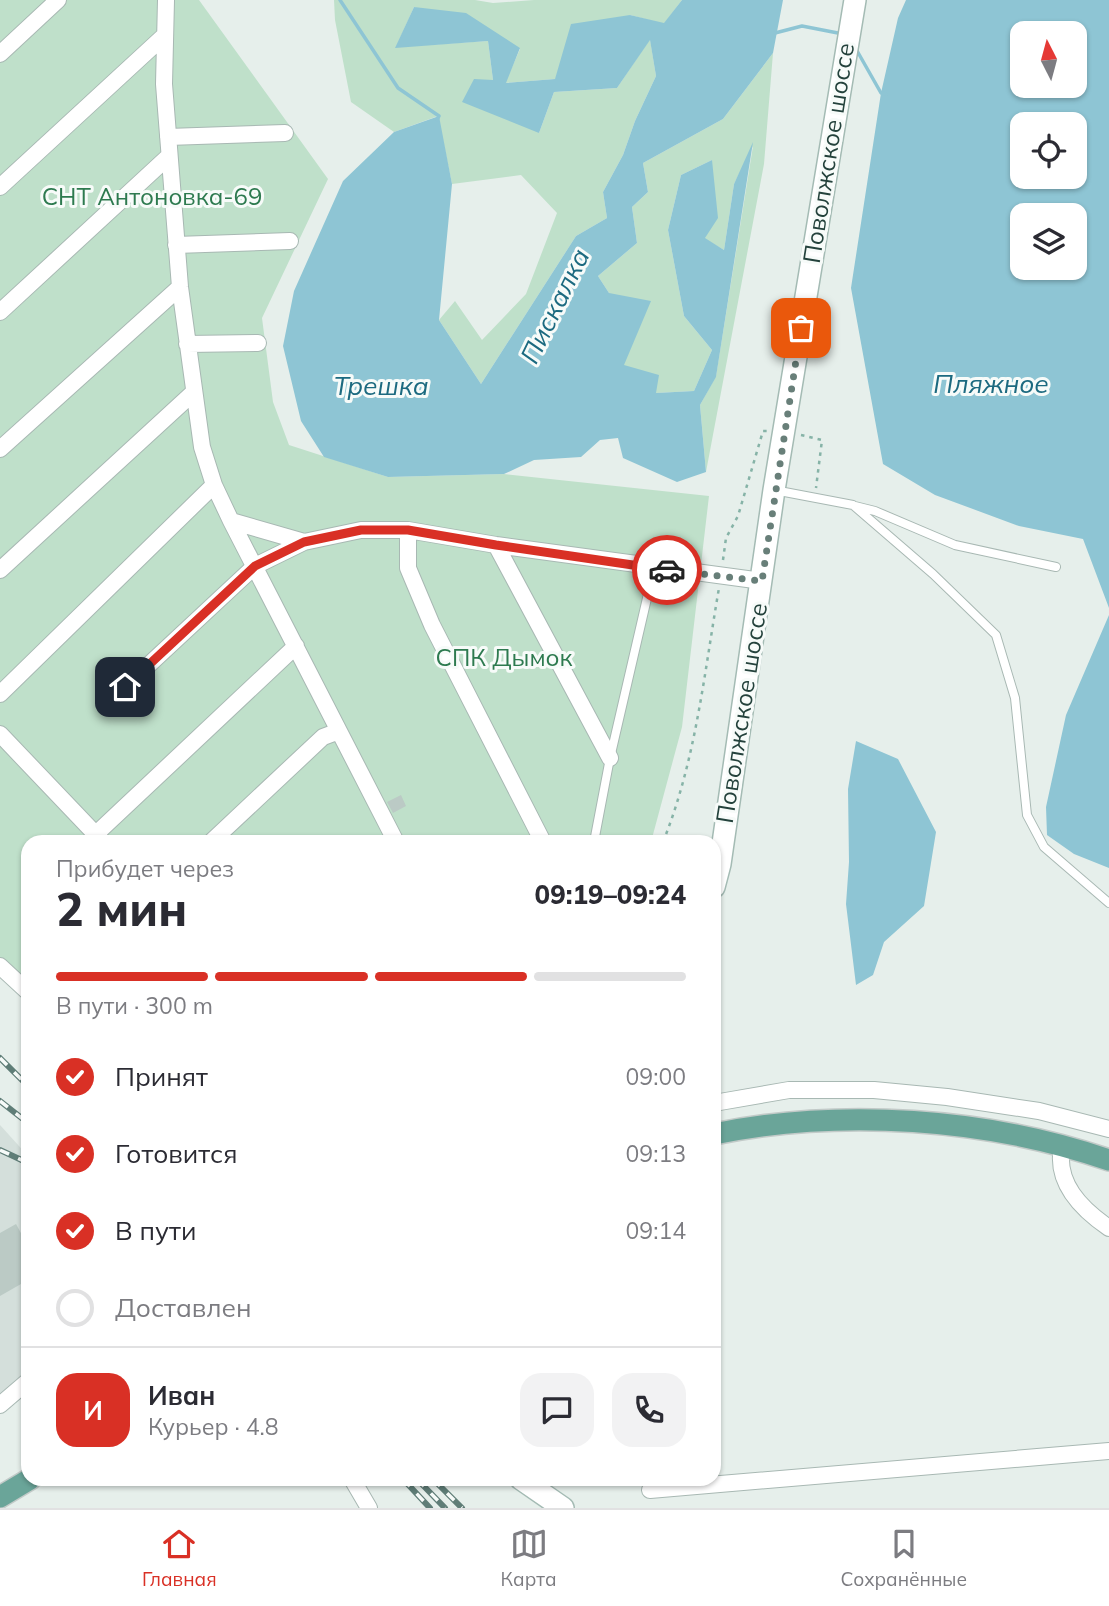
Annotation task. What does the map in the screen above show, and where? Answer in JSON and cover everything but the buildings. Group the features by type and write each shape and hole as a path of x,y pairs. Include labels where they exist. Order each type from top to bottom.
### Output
{"main road":[{"name":"Поволжское шоссе","path":"721,857 774,490 855,0"},
{"path":"721,1132 755,1125 869,1119 942,1124 1015,1136 1109,1160"},
{"path":"0,1497 21,1484"},
{"path":"531,1486 563,1508"}],"street":[{"path":"0,54 58,0"},
{"path":"166,0 164,84 176,245 202,447 214,485 231,521 392,835"},
{"path":"0,187 165,35"},
{"path":"168,137 285,133"},
{"path":"0,312 169,156"},
{"path":"176,245 290,241"},
{"path":"0,449 180,287"},
{"path":"187,345 258,343"},
{"path":"0,570 194,391"},
{"path":"0,694 214,485"},
{"path":"231,521 304,542"},
{"path":"125,687 255,566 304,542 361,530 408,530 654,568 762,581"},
{"path":"408,530 408,568 432,625 538,835"},
{"path":"496,545 610,758"},
{"path":"103,835 296,646"},
{"path":"218,835 323,737 339,731"},
{"path":"0,734 97,835"},
{"path":"0,966 21,986"},
{"path":"721,1102 789,1090 886,1091 1039,1111 1109,1129"},
{"path":"1062,1147 1060,1172 1069,1191 1098,1221 1109,1228"},
{"path":"0,1405 21,1387"},
{"path":"721,1483 1109,1451"},
{"path":"356,1486 369,1508"},
{"path":"650,1489 686,1486"}],"lane":[{"path":"774,490 875,511 955,545 1056,567"},
{"path":"853,505 933,574 996,635 1015,698 1027,815 1044,847 1109,903"},
{"path":"595,835 610,758 654,568"},
{"path":"721,1099 733,1100"}],"path":[{"path":"666,835 678,805 689,765 726,538 738,516 763,431 784,432 822,440 815,498"}],"shaded area":[{"path":"0,1125 21,1148 21,1399 0,1411"}],"green space":[{"path":"0,0 199,0 328,179 262,318 273,402 289,445 388,477 504,474 709,496 682,727 653,835 21,835 21,987 0,966"},
{"path":"334,0 475,0 493,3 534,0 682,0 664,24 630,15 555,79 505,83 520,49 414,7 396,47 488,41 493,80 539,133 554,92 617,88 650,39 656,76 623,155 603,192 607,218 576,236 481,384 439,320 455,301 482,340 526,294 557,213 521,175 452,184 438,116 394,132 351,102 335,20"},
{"path":"773,53 764,164 706,472 700,405 716,376 753,146 734,184 724,250 705,239 712,160 681,175 668,230 684,316 712,350 694,391 656,393 623,365 609,293 598,276 637,243 632,207 648,192 643,163 723,119"}],"water":[{"name":"Трешка","path":"682,0 783,0 773,53 723,119 643,163 648,192 632,207 637,243 598,276 609,293 651,301 624,365 659,375 656,393 694,391 712,350 684,316 668,230 681,175 712,160 718,218 705,238 724,250 734,184 753,142 716,377 700,405 706,472 677,482 623,458 618,438 600,440 581,457 534,460 504,474 388,477 324,457 301,421 283,346 294,291 343,181 394,132 439,116 452,184 439,320 481,384 576,236 607,218 603,192 623,155 656,76 650,40 617,88 554,92 539,133 462,102 474,79 493,80 488,41 395,48 414,7 466,13 520,48 506,83 555,79 571,24 630,15 664,23"},
{"name":"Пляжное","path":"906,0 1109,0 1109,608 1083,539 1019,526 935,495 883,464 851,288 881,93 898,18"},
{"path":"1109,615 1109,868 1074,854 1047,835 1046,807 1066,715"},
{"path":"856,741 898,759 936,832 924,906 884,942 873,975 856,985 846,904 849,862 848,789"}],"waterway":[{"name":"Пискалка","path":"340,0 398,88 439,116 437,120"},
{"name":"Пискалка","path":"775,33 802,26 843,34"},
{"name":"Пискалка","path":"856,49 881,93 886,94"}],"railway":[{"path":"0,1058 21,1079"},
{"path":"0,1101 21,1118"},
{"path":"0,1150 21,1160"},
{"path":"410,1486 430,1508"},
{"path":"424,1486 445,1508"},
{"path":"440,1486 462,1508"}],"way so far":[{"path":"667,570 762,581 801,328"}],"route":[{"path":"125,687 255,566 304,542 361,530 408,530 667,570"}],"park label":[{"name":"СНТ Антоновка-69","path":"152,197"},
{"name":"СПК Дымок","path":"504,658"}]}
